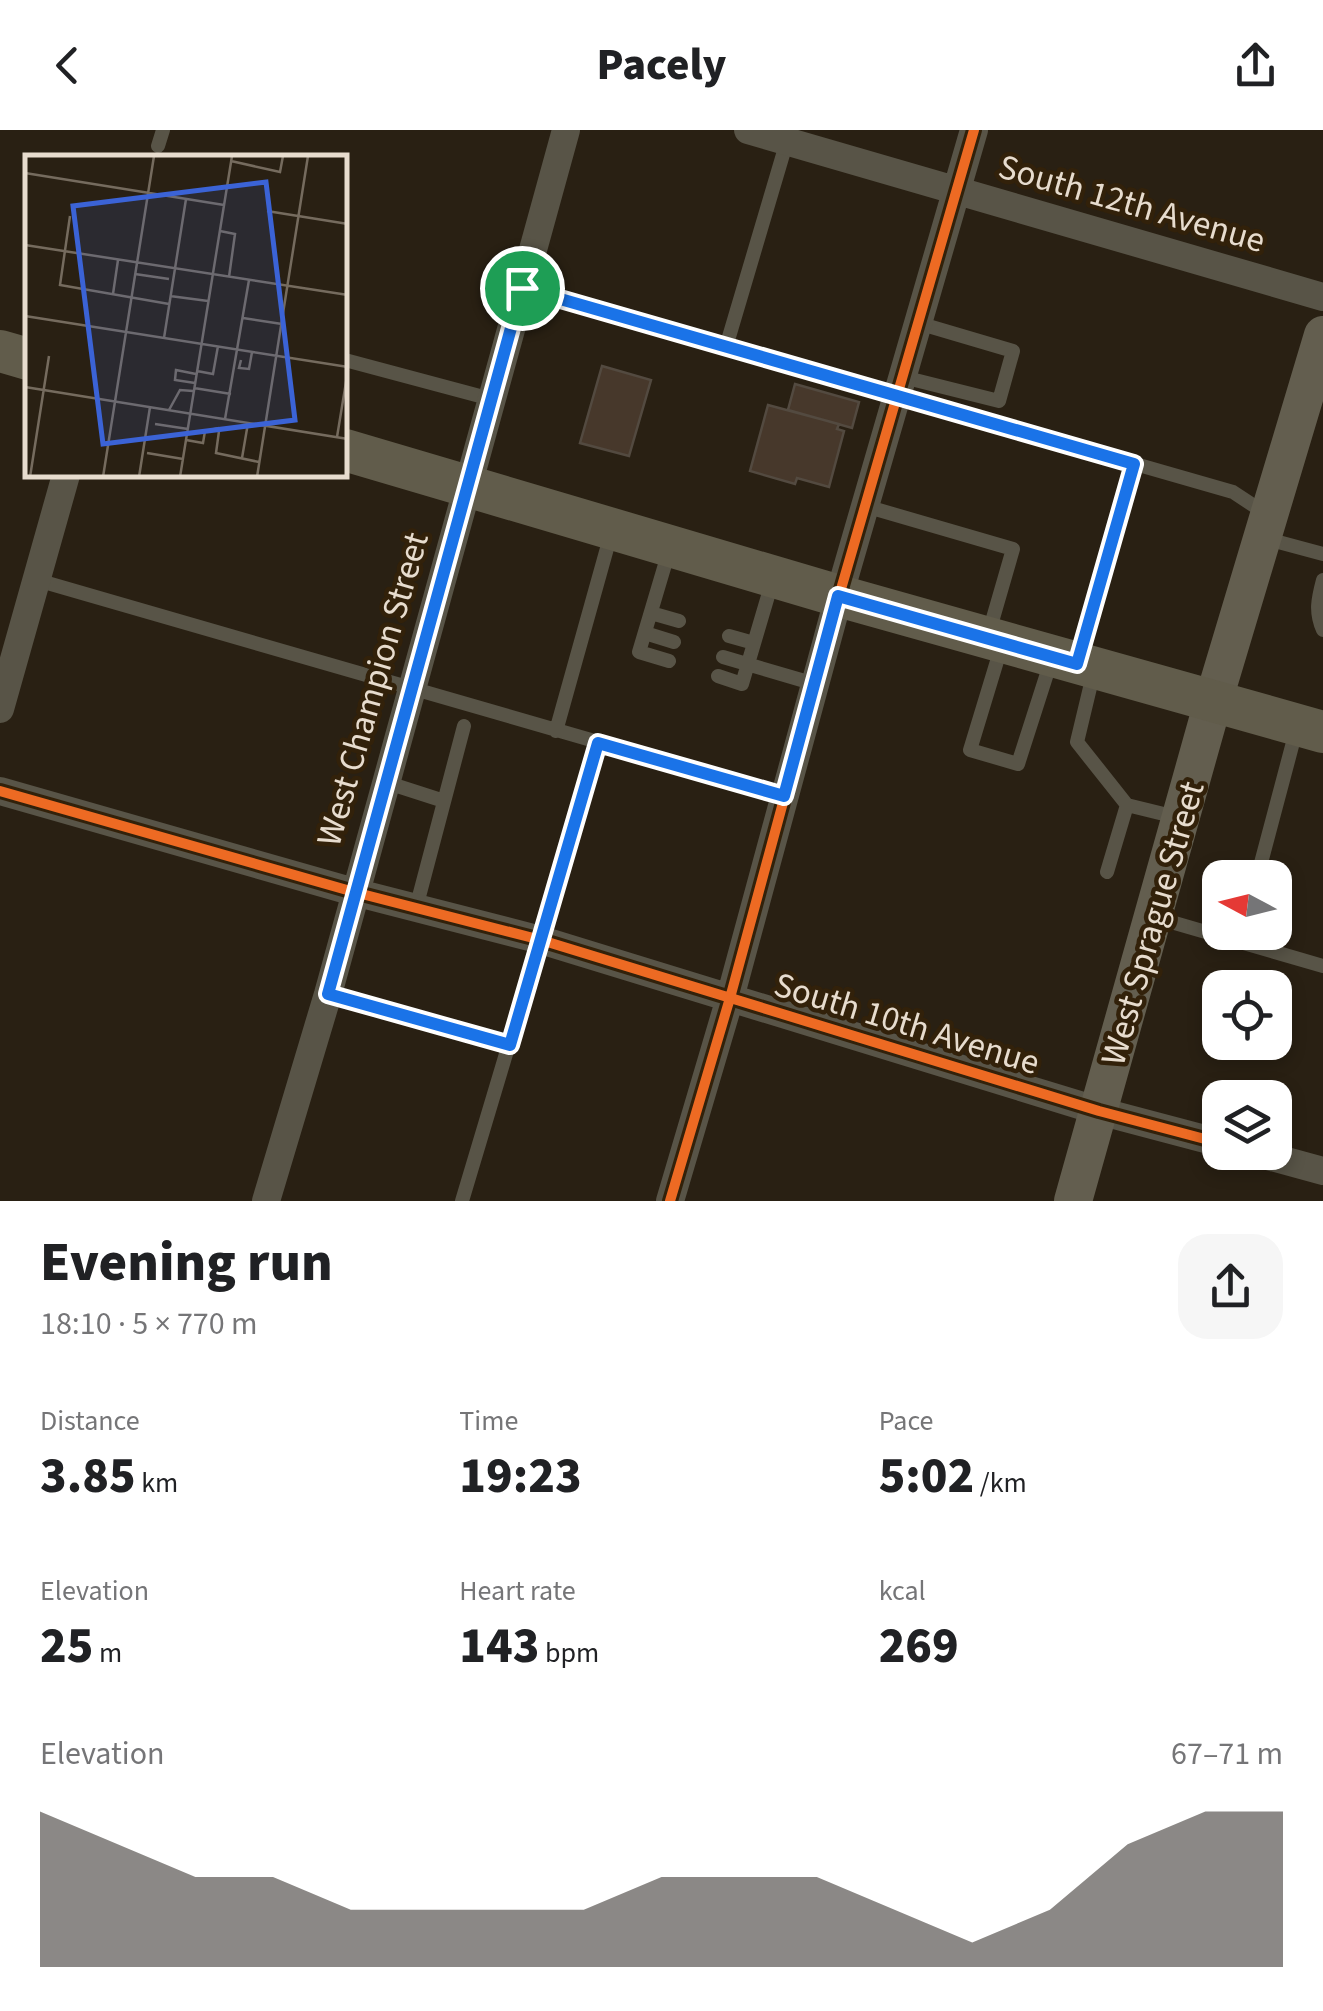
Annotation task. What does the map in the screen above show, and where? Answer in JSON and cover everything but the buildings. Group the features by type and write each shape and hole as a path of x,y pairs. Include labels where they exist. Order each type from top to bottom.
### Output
{"main road":[{"path":"0,350 25,357"},
{"path":"348,451 838,596 1310,729"}],"street":[{"name":"West Champion Street","path":"266,1201 328,994 566,130"},
{"name":"South 12th Avenue","path":"748,130 1323,297"},
{"path":"670,1201 730,998 838,596 974,130"},
{"name":"West Sprague Street","path":"1073,1201 1266,526 1314,395 1323,335"},
{"path":"0,709 65,478"},
{"name":"South 10th Avenue","path":"0,791 354,892 541,940 1202,1138"},
{"path":"1292,1163 1323,1172"}],"lane":[{"path":"158,146 163,130"},
{"path":"726,348 787,141"},
{"path":"522,288 726,348 900,387 1000,402 1013,351 918,324"},
{"path":"348,361 491,400"},
{"path":"900,387 1232,492 1266,526 1323,554"},
{"path":"865,506 1013,550 970,750 1018,764 1074,663 1134,464"},
{"path":"556,731 574,684 612,528"},
{"path":"668,661 640,652 671,546"},
{"path":"718,676 742,684 774,576"},
{"path":"36,580 784,796"},
{"path":"1323,580 1317,601 1323,630"},
{"path":"651,613 680,621"},
{"path":"645,633 674,642"},
{"path":"729,636 754,643"},
{"path":"723,656 814,684"},
{"path":"1074,663 1077,742 1127,805 1181,818"},
{"path":"416,908 464,726"},
{"path":"1263,860 1310,729"},
{"path":"462,1201 598,743"},
{"path":"385,782 444,802"},
{"path":"1107,872 1127,805"},
{"path":"1153,917 1323,966"},
{"path":"328,994 510,1045"}],"cycle path":[{"path":"670,1201 974,130"},
{"path":"0,791 354,892 541,940 1099,1111 1202,1138"}],"route":[{"path":"522,288 1134,464 1077,664 838,596 784,796 598,743 510,1045 328,994 522,288"}]}
